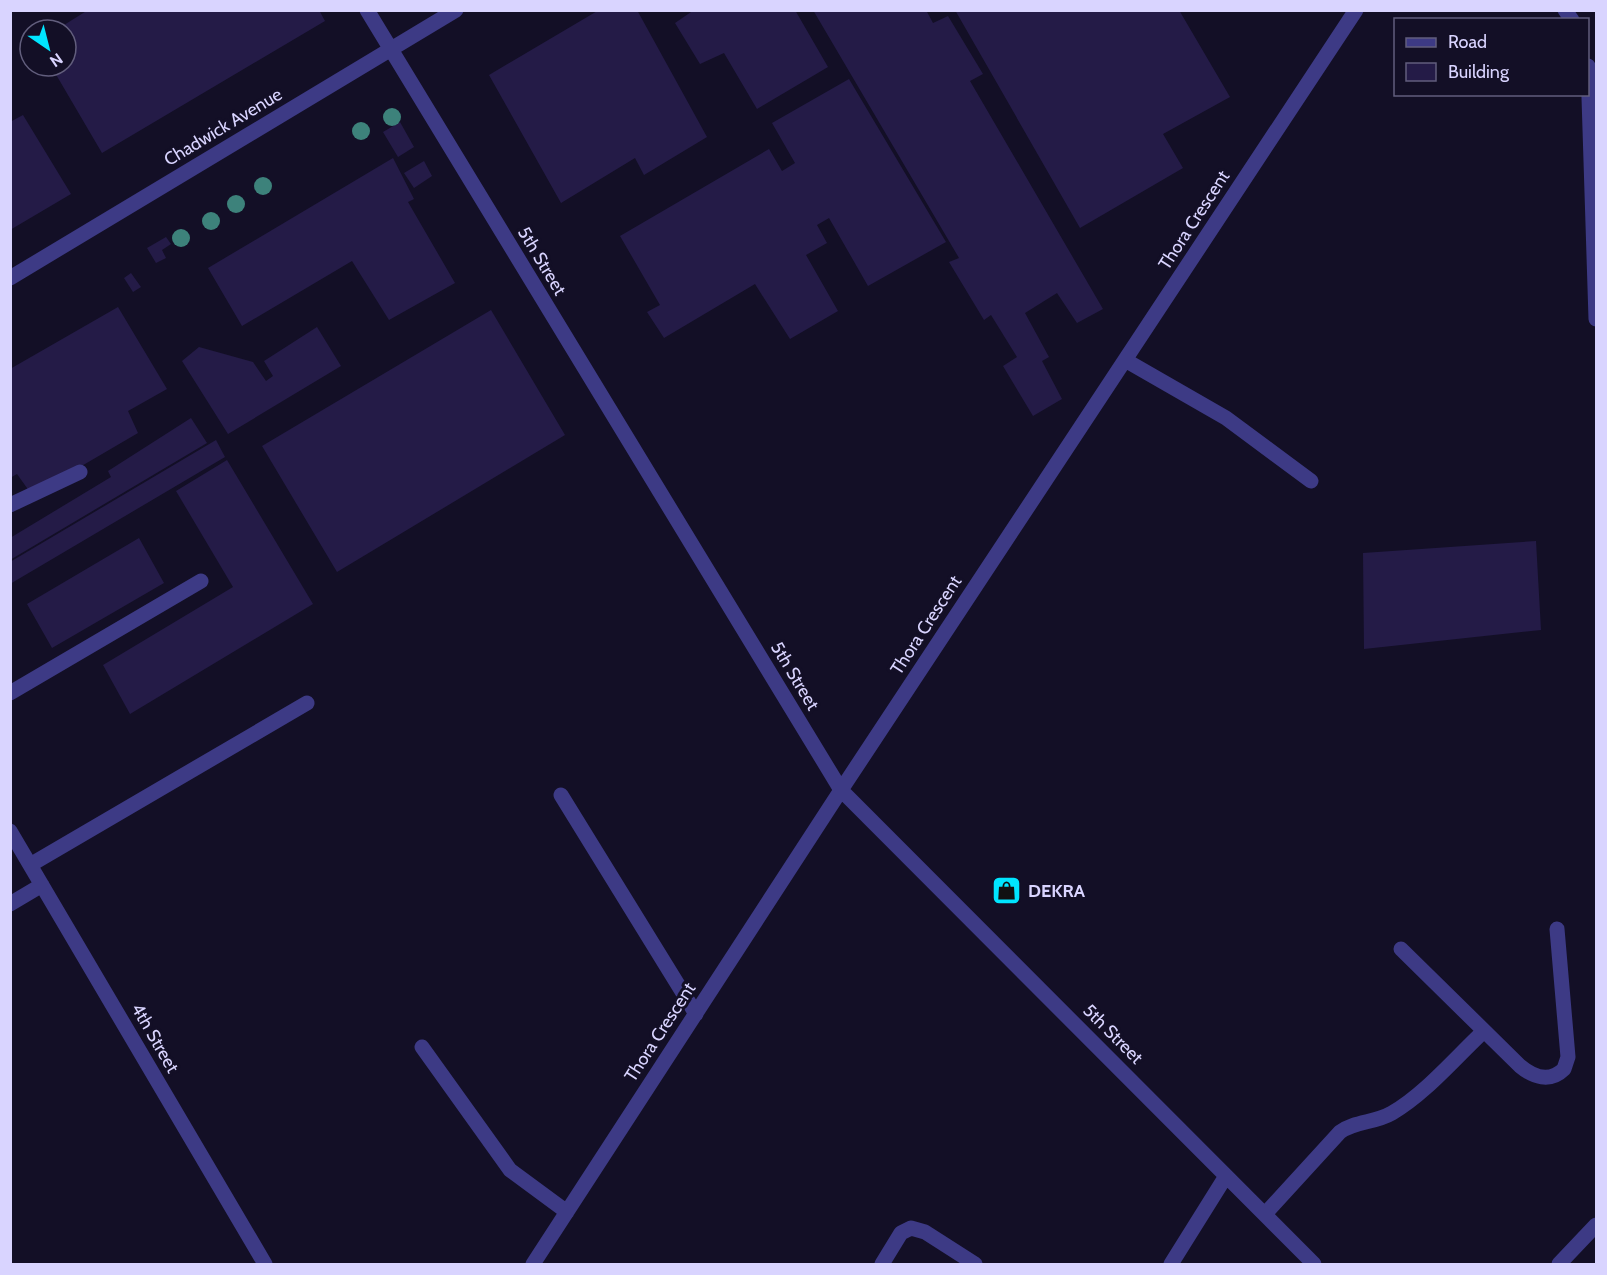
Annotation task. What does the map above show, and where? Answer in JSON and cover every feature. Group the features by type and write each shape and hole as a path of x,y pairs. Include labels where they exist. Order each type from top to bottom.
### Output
{"lane":[{"name":"5th Street","path":"368,10 841,790 1314,1264"},
{"name":"Chadwick Avenue","path":"10,278 456,10"},
{"name":"Thora Crescent","path":"533,1264 841,790 1356,10"},
{"path":"1588,96 1596,319"},
{"path":"1125,360 1226,418 1311,481"},
{"path":"10,505 80,471"},
{"path":"10,693 201,581"},
{"path":"30,865 307,703"},
{"path":"561,795 696,1014"},
{"name":"4th Street","path":"10,831 265,1264"},
{"path":"10,904 42,885"},
{"path":"1401,949 1531,1075 1552,1077 1564,1070 1568,1057 1557,929"},
{"path":"1265,1214 1340,1132 1348,1127 1374,1121 1393,1113 1484,1031"},
{"path":"422,1047 510,1170 567,1212"},
{"path":"1171,1264 1226,1176"},
{"path":"1559,1264 1596,1225"},
{"path":"882,1264 901,1233 911,1228 925,1232 975,1264"}],"building":[{"path":"88,10 319,10 325,21 102,153 58,78 78,78 78,18 75,18"},
{"path":"599,10 637,10 707,137 644,175 635,158 561,203 489,75"},
{"path":"694,10 795,10 828,67 757,109 724,53 700,64 675,23"},
{"path":"813,10 926,10 933,23 948,16 983,74 970,81 1103,309 1077,323 1057,293 1025,313 1049,357 1042,361 1062,399 1033,416 1003,366 1017,357 991,315 984,320 949,262 959,258"},
{"path":"955,10 1179,10 1230,97 1163,134 1183,168 1080,228"},
{"path":"849,79 946,242 868,286 829,218 817,225 827,243 806,255 838,311 790,339 755,284 664,338 647,312 660,305 620,236 769,149 782,171 795,163 772,123"},
{"path":"23,115 71,194 10,230 10,122"},
{"path":"400,122 414,147 398,157 383,132"},
{"path":"393,158 414,199 408,202 455,283 389,320 352,261 242,326 208,268"},
{"path":"424,161 432,176 414,188 404,173"},
{"path":"166,237 171,244 162,250 166,258 156,263 147,248"},
{"path":"131,273 141,287 133,292 124,278"},
{"path":"118,307 167,389 128,411 138,433 32,495 17,474 10,478 10,369"},
{"path":"491,310 565,435 337,572 262,446"},
{"path":"317,327 341,366 228,434 182,361 199,347 253,362 266,381 273,376 264,361"},
{"path":"191,418 207,443 10,560 10,538 111,477 108,471"},
{"path":"216,440 225,457 10,584 10,562"},
{"path":"227,460 313,604 130,714 103,665 233,587 176,491"},
{"path":"139,538 164,583 52,648 27,604"},
{"path":"1536,541 1541,630 1364,649 1363,553"}],"place":[{"name":"DEKRA","path":"1007,891"}]}
